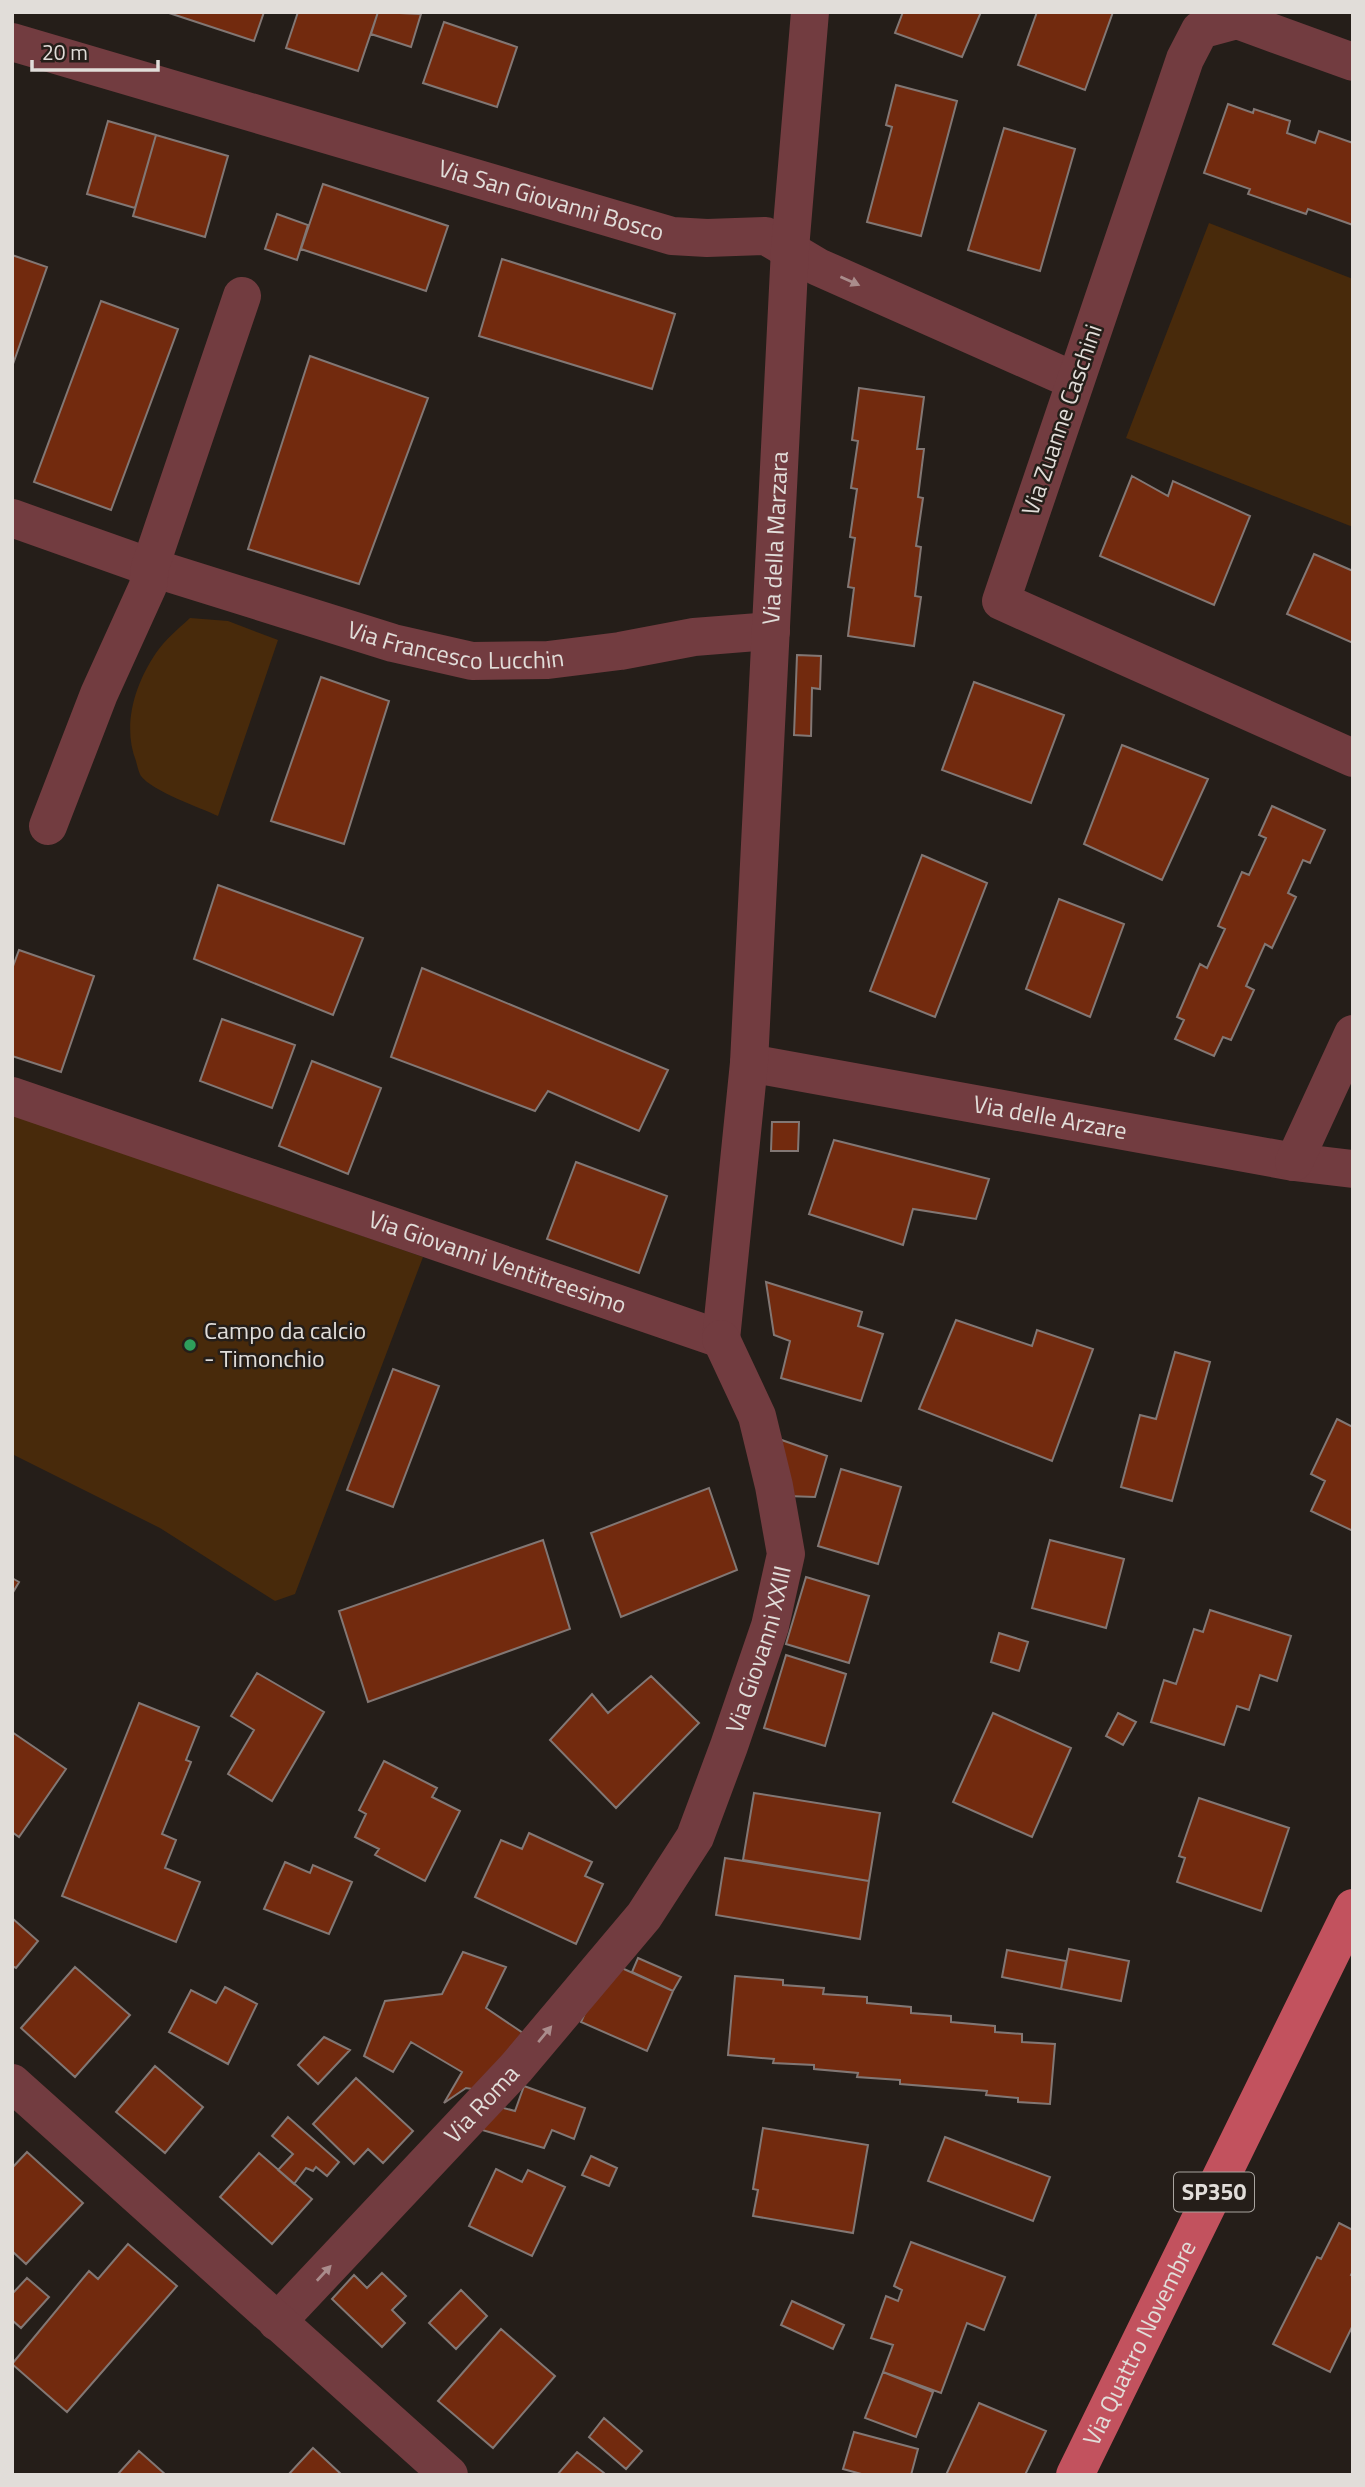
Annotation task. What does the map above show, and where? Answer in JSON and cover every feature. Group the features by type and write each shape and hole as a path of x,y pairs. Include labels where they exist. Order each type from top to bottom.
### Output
{"main road":[{"name":"Via Quattro Novembre","path":"1075,2475 1353,1908"}],"street":[{"name":"Via della Marzara","path":"749,1063 790,249 810,12"},
{"name":"Via Zuanne Caschini","path":"1353,62 1237,20 1200,30 1185,60 1001,601 1353,758"},
{"name":"Via San Giovanni Bosco","path":"12,42 672,236 766,236 818,267 1075,381"},
{"path":"48,826 99,694 148,586 150,567 242,296"},
{"name":"Via Francesco Lucchin","path":"12,518 150,567 393,643 472,661 548,660 620,651 694,637 771,631"},
{"path":"1294,1162 1353,1034"},
{"path":"721,1339 749,1063"},
{"name":"Via delle Arzare","path":"749,1063 1294,1162 1353,1169"},
{"name":"Via Giovanni Ventitreesimo","path":"12,1096 721,1339"},
{"name":"Via Giovanni XXIII","path":"672,1875 695,1837 729,1746 770,1626 786,1554 774,1486 757,1416 721,1339"},
{"name":"Via Roma","path":"277,2322 516,2068 645,1916 672,1875"},
{"path":"12,2083 449,2475"}],"shaded area":[{"path":"1209,223 1353,279 1353,527 1126,438"},
{"path":"190,618 228,621 278,640 218,816 147,782 141,776 130,733 133,705 142,678 160,648"},
{"name":"Campo da calcio - Timonchio","path":"12,1114 423,1257 295,1594 275,1601 160,1528 12,1454"}],"building":[{"path":"166,12 264,12 254,41"},
{"path":"298,12 378,12 358,71 286,48"},
{"path":"378,12 421,14 411,47 371,34"},
{"path":"903,12 981,12 962,57 895,33"},
{"path":"1037,12 1113,12 1085,90 1018,65"},
{"path":"444,22 517,47 497,107 423,83"},
{"path":"896,85 957,101 921,236 867,222 892,127 886,125"},
{"path":"1228,104 1290,121 1287,133 1315,143 1319,131 1353,143 1353,225 1308,209 1306,214 1248,194 1250,189 1204,173"},
{"path":"108,121 156,135 135,208 87,194"},
{"path":"1004,128 1075,149 1040,271 968,250"},
{"path":"156,135 228,156 205,237 133,216"},
{"path":"323,184 448,226 426,291 301,249"},
{"path":"277,214 308,225 297,260 265,249"},
{"path":"12,255 47,267 12,367"},
{"path":"502,259 675,314 652,389 479,336"},
{"path":"101,301 178,329 111,510 34,482"},
{"path":"310,356 428,398 359,584 248,549"},
{"path":"859,388 924,397 917,449 924,449 918,497 923,498 916,546 921,547 915,596 921,597 914,646 848,636 854,588 848,587 855,538 850,537 857,489 851,488 858,441 852,440"},
{"path":"1132,476 1168,496 1173,481 1250,516 1214,605 1100,556"},
{"path":"1314,554 1353,571 1353,643 1287,614"},
{"path":"797,655 821,656 820,689 812,688 811,736 794,735"},
{"path":"321,677 389,701 344,844 271,821"},
{"path":"974,682 1064,715 1031,803 942,770"},
{"path":"1122,745 1208,779 1162,880 1084,844"},
{"path":"1272,806 1325,830 1310,863 1303,860 1288,893 1296,897 1272,948 1265,944 1246,986 1254,990 1231,1040 1223,1037 1214,1056 1175,1039 1184,1020 1177,1017 1200,964 1207,968 1225,929 1218,926 1242,872 1249,875 1266,838 1259,835"},
{"path":"922,855 987,883 935,1017 870,991"},
{"path":"218,885 363,938 333,1015 194,959"},
{"path":"1059,899 1124,924 1090,1017 1026,989"},
{"path":"19,950 94,976 61,1072 12,1056 12,969"},
{"path":"422,968 668,1070 639,1131 548,1091 535,1111 391,1057"},
{"path":"222,1019 295,1045 272,1108 200,1081"},
{"path":"312,1061 381,1088 348,1174 279,1146"},
{"path":"772,1122 799,1122 798,1151 771,1151"},
{"path":"834,1140 989,1179 976,1219 913,1209 903,1245 809,1214"},
{"path":"576,1162 667,1196 639,1273 547,1239"},
{"path":"766,1282 862,1312 858,1326 883,1334 861,1401 781,1378 790,1341 774,1335"},
{"path":"956,1320 1032,1346 1037,1330 1093,1349 1052,1461 919,1409"},
{"path":"1175,1352 1210,1362 1172,1501 1121,1487 1140,1415 1156,1419"},
{"path":"393,1369 439,1386 393,1507 347,1490"},
{"path":"1337,1419 1353,1427 1353,1531 1311,1511 1325,1481 1311,1474"},
{"path":"776,1438 827,1456 815,1497 787,1496"},
{"path":"841,1469 901,1487 878,1564 818,1546"},
{"path":"709,1488 737,1570 621,1617 591,1533"},
{"path":"543,1540 570,1629 368,1702 339,1611"},
{"path":"1050,1540 1124,1559 1106,1628 1032,1608"},
{"path":"806,1577 869,1596 849,1663 786,1644"},
{"path":"12,1578 19,1582 12,1594"},
{"path":"1210,1610 1291,1636 1277,1681 1260,1675 1249,1710 1237,1706 1224,1745 1151,1722 1164,1680 1176,1684 1194,1629 1203,1632"},
{"path":"999,1633 1028,1642 1019,1671 991,1662"},
{"path":"786,1655 846,1674 825,1746 764,1728"},
{"path":"257,1673 324,1712 272,1801 228,1774 254,1730 231,1716"},
{"path":"651,1676 699,1723 616,1808 550,1740 592,1694 608,1713"},
{"path":"139,1703 199,1727 186,1760 191,1762 162,1834 176,1840 165,1868 200,1882 176,1942 62,1896"},
{"path":"993,1713 1071,1748 1032,1837 953,1802"},
{"path":"1118,1713 1136,1722 1123,1745 1106,1736"},
{"path":"12,1732 66,1769 19,1837 12,1832"},
{"path":"384,1761 437,1788 432,1797 460,1811 425,1881 375,1855 379,1849 355,1837 366,1814 359,1810"},
{"path":"754,1793 880,1813 869,1881 743,1860"},
{"path":"1199,1798 1289,1828 1261,1911 1177,1882 1185,1858 1179,1856"},
{"path":"529,1833 592,1862 585,1876 603,1884 576,1944 475,1897 501,1840 522,1849"},
{"path":"725,1858 869,1881 860,1939 716,1915"},
{"path":"285,1862 310,1873 313,1865 352,1882 329,1934 264,1909"},
{"path":"12,1918 38,1941 16,1968 12,1966"},
{"path":"1069,1949 1129,1961 1121,2001 1061,1989"},
{"path":"1007,1950 1066,1961 1061,1989 1002,1977"},
{"path":"463,1952 506,1967 486,2008 526,2035 479,2090 466,2088 444,2103 462,2072 411,2042 393,2072 364,2056 385,2001 442,1994"},
{"path":"638,1958 681,1977 673,1991 632,1972"},
{"path":"615,1965 673,1991 647,2051 581,2022 597,1986"},
{"path":"75,1967 130,2015 75,2077 21,2028"},
{"path":"735,1976 783,1980 783,1985 824,1988 823,1994 867,1997 867,2003 911,2007 911,2013 951,2016 951,2022 995,2026 995,2032 1022,2034 1022,2042 1055,2044 1050,2104 1018,2102 1018,2098 986,2095 987,2091 900,2084 900,2080 857,2077 858,2073 814,2069 814,2065 773,2063 774,2059 728,2055"},
{"path":"225,1987 257,2004 228,2064 169,2032 191,1990 216,2003"},
{"path":"324,2037 350,2050 318,2084 298,2065"},
{"path":"155,2066 203,2107 165,2153 116,2112"},
{"path":"356,2078 413,2131 383,2163 368,2149 354,2164 313,2124"},
{"path":"524,2086 585,2108 574,2139 552,2130 544,2148 482,2130 496,2106 515,2111"},
{"path":"288,2117 339,2162 327,2176 316,2167 313,2171 306,2168 294,2184 278,2170 293,2154 272,2136"},
{"path":"763,2128 868,2145 853,2233 753,2216 758,2190 753,2189"},
{"path":"945,2137 1050,2177 1033,2221 928,2181"},
{"path":"27,2152 83,2203 26,2264 12,2251 12,2168"},
{"path":"259,2153 312,2199 272,2244 220,2197"},
{"path":"591,2156 617,2168 609,2186 582,2175"},
{"path":"496,2169 522,2182 528,2170 565,2187 532,2256 469,2226"},
{"path":"1339,2223 1353,2230 1353,2325 1330,2372 1273,2344 1317,2257 1321,2259"},
{"path":"911,2242 1005,2277 984,2330 967,2323 941,2393 883,2372 893,2345 871,2338 886,2296 898,2301 902,2290 894,2286"},
{"path":"128,2244 177,2286 67,2412 12,2364 89,2271 98,2279"},
{"path":"382,2273 406,2296 392,2310 405,2323 382,2347 332,2299 354,2275 367,2288"},
{"path":"27,2278 49,2297 21,2328 12,2320 12,2294"},
{"path":"461,2290 487,2316 456,2349 429,2323"},
{"path":"792,2301 844,2325 833,2349 781,2325"},
{"path":"501,2329 555,2376 493,2448 438,2401"},
{"path":"883,2372 933,2392 916,2437 865,2418"},
{"path":"979,2403 1046,2431 1025,2475 946,2475"},
{"path":"604,2418 642,2451 626,2469 589,2437"},
{"path":"854,2432 918,2449 911,2475 865,2475 843,2469"},
{"path":"313,2448 342,2475 288,2475"},
{"path":"139,2451 166,2475 117,2475"},
{"path":"577,2452 604,2473 606,2475 557,2475"}],"place":[{"name":"Campo da calcio - Timonchio","path":"190,1345"}]}
